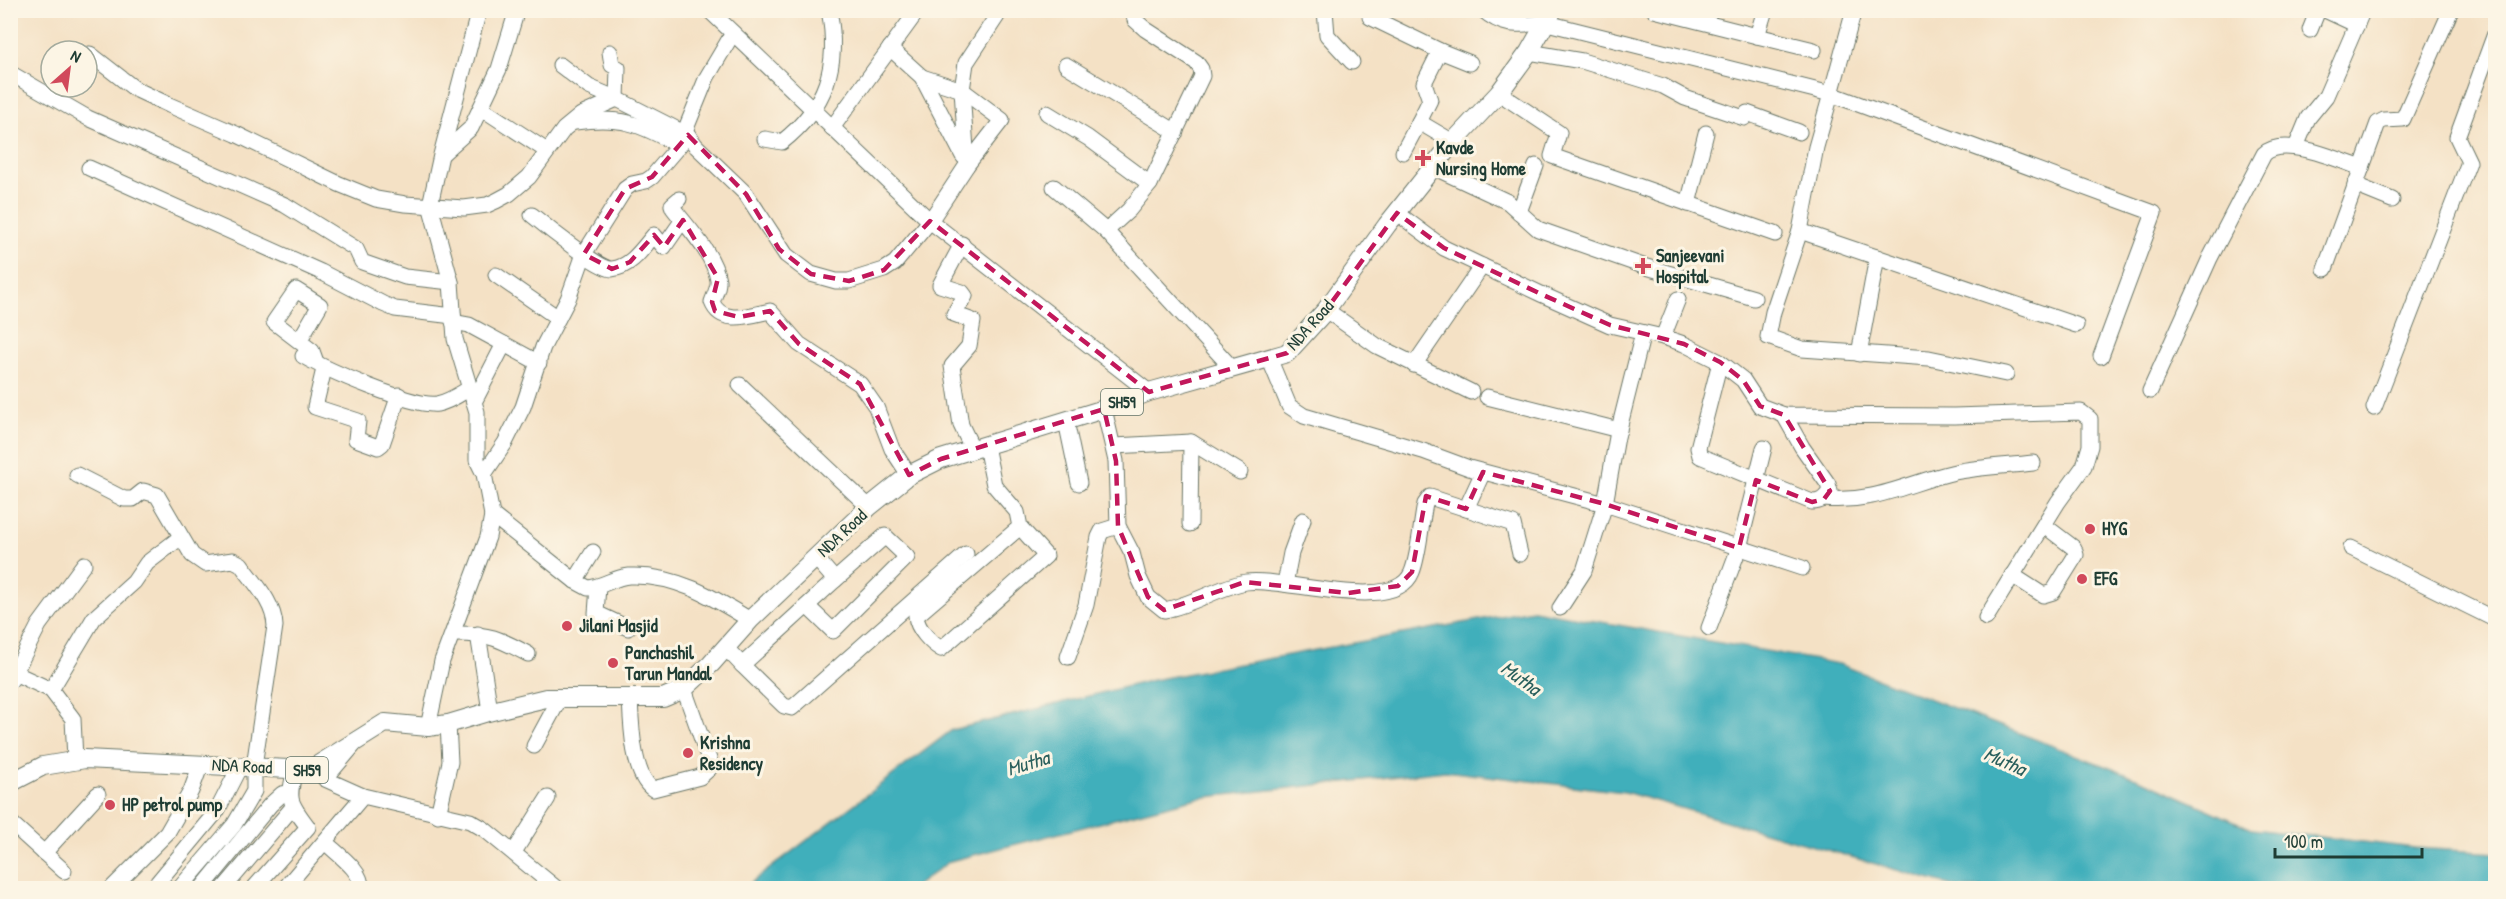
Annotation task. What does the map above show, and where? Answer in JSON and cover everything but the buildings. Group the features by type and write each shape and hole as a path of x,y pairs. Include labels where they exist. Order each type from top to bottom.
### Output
{"main road":[{"name":"NDA Road","path":"10,783 37,768 75,759 310,770 385,723 428,727 448,724 528,701 592,696 663,698 684,689 726,648 750,620 869,507 909,476 941,459 1104,409 1149,392 1287,353 1326,310 1397,213 1435,168 1453,142 1499,93 1529,52 1550,17"}],"street":[{"path":"428,727 442,661 488,537 492,515 484,474 477,460 477,412 454,339 451,282 430,205 479,10"},
{"path":"441,155 471,128 500,69 517,10"},
{"path":"709,10 930,221 1149,392"},
{"path":"765,139 782,142 801,127 825,92 833,47 829,10"},
{"path":"1106,231 1129,210 1150,184 1202,76 1201,69 1196,62 1145,29 1135,20 1133,10"},
{"path":"1325,10 1328,34 1352,62"},
{"path":"1482,10 1494,20 1507,25 1550,17 1832,94 2154,213 2101,356"},
{"path":"1654,10 1814,50"},
{"path":"1757,36 1765,10"},
{"path":"1854,10 1816,147 1800,231 1773,312 1768,337 1802,349 1929,358 2007,374"},
{"path":"2310,30 2318,10"},
{"path":"2296,147 2308,118 2326,96 2360,18 2325,10"},
{"path":"2325,269 2378,123 2384,120 2403,119 2451,10"},
{"path":"832,128 915,12"},
{"path":"967,165 962,90 966,63 998,16"},
{"path":"1370,17 1470,63"},
{"path":"2374,408 2469,162 2457,137 2496,31"},
{"path":"484,474 514,425 538,363 568,299 584,254 625,189 632,184 646,182 652,177 684,137 707,77 733,33"},
{"path":"890,48 922,77 967,165"},
{"path":"1403,152 1430,100 1424,83 1440,51"},
{"path":"610,52 612,65 618,68 617,99"},
{"path":"1529,52 1582,61 1663,86 1685,98 1744,118 1747,113 1799,132"},
{"path":"99,61 135,89 236,134 339,184 392,203 476,207 496,201 509,194 529,177 564,129 572,122 592,109 617,99"},
{"path":"560,65 589,87 680,131 746,194 779,249 811,274 836,281 849,281 884,270 895,263 930,221 967,165 1002,120 962,90 922,77"},
{"path":"1066,65 1176,132"},
{"path":"10,73 88,118 285,205 356,249 362,262 405,277 451,282"},
{"path":"1499,93 1559,133 1552,156 1775,234"},
{"path":"481,108 547,151"},
{"path":"1047,113 1088,138 1150,184"},
{"path":"572,122 618,120 684,137"},
{"path":"1419,122 1453,142"},
{"path":"1688,204 1706,133"},
{"path":"2150,391 2210,258 2264,154 2274,147 2296,147 2362,168"},
{"path":"1519,212 1536,166"},
{"path":"89,168 321,272 383,304 395,309 453,319 469,325 538,363"},
{"path":"1435,168 1508,202 1538,229 1643,266 1754,298"},
{"path":"2355,185 2392,200"},
{"path":"1054,187 1106,231 1232,368"},
{"path":"679,199 672,205 709,257 718,278 719,283 712,303 715,311 721,315 739,317 770,310 799,344 860,384 876,407 892,449 909,476"},
{"path":"1397,213 1444,248 1482,266 1610,325 1663,337 1720,363 1743,380 1760,406 1784,415 1954,416 2081,412 2087,415 2090,419 2088,457 1986,618"},
{"path":"532,215 584,254 612,269 630,262 654,235 664,248 682,221"},
{"path":"1800,231 2076,325"},
{"path":"962,244 940,285 962,292 964,296 954,314 973,321 969,346 952,366 961,425 980,448 994,485 1017,512 1020,527 1046,556 941,649 935,646 919,627 916,616 1020,527"},
{"path":"1858,354 1877,257"},
{"path":"1414,365 1482,266"},
{"path":"496,275 558,318"},
{"path":"1663,337 1678,299"},
{"path":"1326,310 1377,346 1471,392"},
{"path":"1560,608 1584,571 1605,504 1619,430 1643,333"},
{"path":"299,341 312,351 321,371 315,407 358,421 356,439 378,447 382,444 397,400"},
{"path":"303,356 321,371 397,400 436,404 472,395 504,344"},
{"path":"1269,358 1289,406 1304,416 1423,451 1483,472 1605,504 1802,568"},
{"path":"1720,363 1698,448 1700,456 1812,502 1824,499 1848,501 1869,498 1954,472 2033,463"},
{"path":"740,385 869,507"},
{"path":"1487,397 1619,430"},
{"path":"1104,409 1114,446 1118,526 1132,553 1138,576 1148,597 1164,610 1178,608 1245,582 1285,584 1348,593 1379,592 1398,586 1412,572 1426,500 1430,498 1513,524 1520,554"},
{"path":"1784,415 1802,447 1828,484 1830,491 1824,499"},
{"path":"1066,421 1079,483"},
{"path":"1114,446 1191,442 1240,472"},
{"path":"1190,524 1191,442"},
{"path":"1709,628 1739,548 1764,448"},
{"path":"1467,509 1483,472"},
{"path":"76,475 124,499 133,499 143,491 157,495 192,555 205,564 233,560 241,564 271,607 274,615 275,626 247,766 216,811 153,888"},
{"path":"492,515 575,581 588,588 598,587 627,576 680,583 709,595 750,620"},
{"path":"1285,584 1303,520"},
{"path":"1068,657 1086,605 1099,537 1102,531 1118,526"},
{"path":"2012,575 2043,595 2053,592 2076,552 2045,526"},
{"path":"742,665 835,580 885,536 907,556 833,631 807,606"},
{"path":"51,690 94,618 134,582 147,563 181,537"},
{"path":"2351,548 2496,620"},
{"path":"575,581 593,552"},
{"path":"726,648 784,706 792,708 966,554"},
{"path":"816,558 835,580"},
{"path":"75,759 74,719 51,690 12,675 39,625 84,564"},
{"path":"598,587 596,613 628,628"},
{"path":"456,634 477,634 502,640 528,654"},
{"path":"477,634 490,711"},
{"path":"623,697 640,771 647,786 653,789 699,777 710,768 710,762 684,689"},
{"path":"534,746 560,698"},
{"path":"438,814 450,762 448,724"},
{"path":"359,740 325,779 363,796 470,821 514,852 556,888"},
{"path":"112,888 167,833 191,790 201,764"},
{"path":"180,888 234,825 254,791 247,766"},
{"path":"224,888 291,800 295,769"},
{"path":"44,853 98,794"},
{"path":"202,888 270,805 282,795 291,800 308,827 254,888"},
{"path":"285,888 363,796"},
{"path":"514,852 548,798"},
{"path":"10,822 64,872"},
{"path":"325,842 356,873 362,884 361,888"}],"highlighted area":[{"path":"688,135 746,194 779,249 811,274 849,281 884,270 930,221 1149,392 1287,353 1326,310 1397,213 1444,248 1541,294 1610,325 1684,344 1720,362 1743,380 1760,406 1784,415 1830,491 1824,499 1812,502 1756,480 1739,548 1605,504 1483,472 1466,509 1426,496 1412,572 1398,586 1348,593 1245,582 1164,610 1148,597 1118,526 1116,461 1104,409 941,459 909,475 860,384 799,344 770,311 739,317 715,311 712,302 718,278 683,220 664,247 654,235 630,262 612,269 584,254 625,189 652,177"}],"water":[{"name":"Mutha","path":"1533,610 1839,664 2149,783 2252,829 2415,848 2496,853 2495,888 1959,888 1625,792 1445,771 1197,798 950,861 913,888 744,888 952,730 1153,680"}],"place":[{"name":"Kavde Nursing Home","path":"1423,158"},
{"name":"Sanjeevani Hospital","path":"1643,266"},
{"name":"HYG","path":"2090,529"},
{"name":"EFG","path":"2082,579"},
{"name":"Jilani Masjid","path":"567,626"},
{"name":"Panchashil Tarun Mandal","path":"613,663"},
{"name":"Krishna Residency","path":"688,753"},
{"name":"HP petrol pump","path":"110,805"}]}
